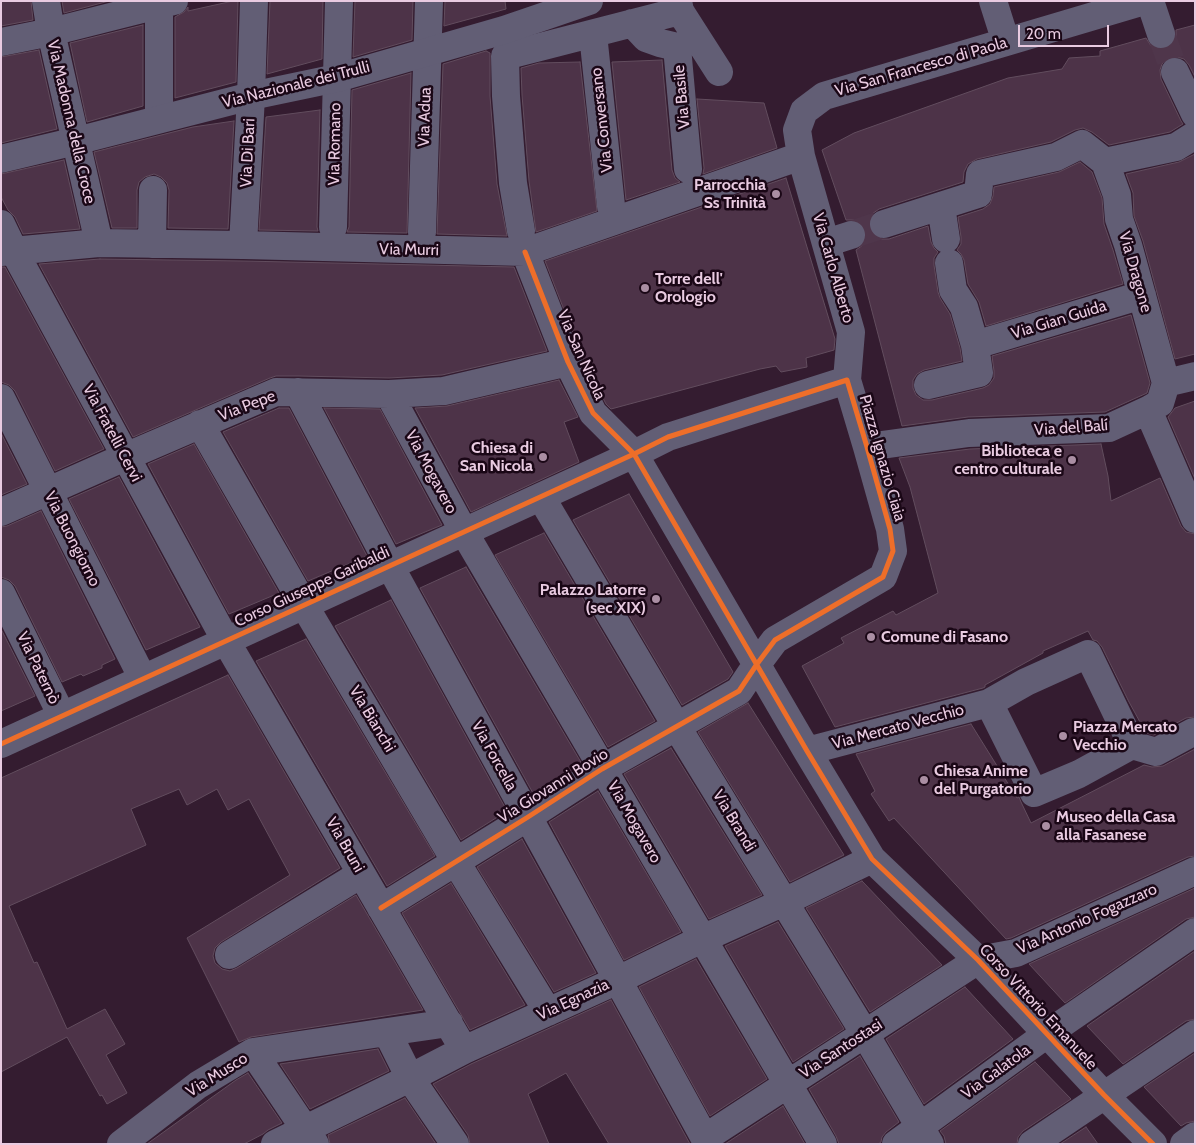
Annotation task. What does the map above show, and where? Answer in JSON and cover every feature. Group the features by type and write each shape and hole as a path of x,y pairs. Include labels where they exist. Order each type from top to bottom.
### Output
{"street":[{"name":"Via Madonna della Croce","path":"46,1 51,32 99,243"},
{"name":"Via Di Bari","path":"243,245 254,1"},
{"name":"Via Romano","path":"333,227 339,1"},
{"name":"Via Adua","path":"422,232 429,1"},
{"name":"Via Nazionale dei Trulli","path":"1,158 76,142 251,96 337,78 504,30 588,1"},
{"path":"993,1 1006,42"},
{"name":"Via San Francesco di Paola","path":"801,156 797,130 804,110 824,96 1144,1"},
{"path":"1150,1 1161,34"},
{"path":"1,42 51,32 164,2 159,119"},
{"path":"593,34 632,23 679,6 719,72"},
{"name":"Via Basile","path":"632,23 646,38 677,47 688,170"},
{"name":"Via San Nicola","path":"593,34 505,56 506,96 513,183 523,242 568,362 592,413 634,454"},
{"name":"Via Conversano","path":"593,34 612,206"},
{"path":"1174,72 1195,114"},
{"path":"884,224 978,194 980,174 1056,157 1082,144 1105,162 1189,147"},
{"name":"Via Carlo Alberto","path":"801,156 838,239 851,332 847,380"},
{"name":"Via Murri","path":"8,252 99,243 243,245 523,242 801,156"},
{"name":"Via Dragone","path":"1105,162 1117,195 1119,219 1166,383"},
{"path":"152,244 153,190"},
{"path":"928,385 979,373 976,345 964,307 953,290 941,206"},
{"name":"Via Fratelli Cervi","path":"1,224 8,252 125,457 226,641"},
{"name":"Via Gian Guida","path":"976,345 1142,295"},
{"name":"Via Pepe","path":"1,512 276,392 389,394 444,391 568,362"},
{"path":"1166,383 1195,376"},
{"name":"Piazza Ignazio Ciaia","path":"634,454 668,437 847,380 890,529 893,551 882,577 775,640 757,664"},
{"name":"Via del Balí","path":"867,447 968,433 1109,428 1160,403 1166,383"},
{"name":"Via Forcella","path":"298,392 390,566 707,1141"},
{"name":"Via Mogavero","path":"389,394 464,532 823,1144"},
{"name":"Via Buongiorno","path":"1,398 143,679"},
{"path":"1148,410 1195,519"},
{"name":"Via Bianchi","path":"200,424 304,605 456,862 548,1012"},
{"path":"634,454 757,664"},
{"name":"Corso Giuseppe Garibaldi","path":"1,744 634,454"},
{"name":"Via Brandi","path":"541,497 677,727 926,1135"},
{"name":"Via Paternò","path":"1,593 62,716"},
{"name":"Via Bruni","path":"226,641 464,1050"},
{"path":"1132,745 1088,654 1026,682 989,703 1034,793 1079,774 1132,745 1156,752 1193,732"},
{"name":"Via Giovanni Bovio","path":"381,908 602,769 739,691 757,664"},
{"name":"Corso Vittorio Emanuele","path":"757,664 872,859 978,960 1104,1095 1153,1144"},
{"name":"Via Mercato Vecchio","path":"807,751 989,703"},
{"name":"Via Egnazia","path":"275,1144 310,1136 410,1078 464,1050 618,980 872,859"},
{"name":"Via Antonio Fogazzaro","path":"978,960 1016,953 1195,871"},
{"path":"229,955 361,874"},
{"name":"Via Galatola","path":"896,1144 926,1135 1048,1034 1195,932"},
{"name":"Via Santostasi","path":"707,1141 788,1084 978,960"},
{"name":"Via Musco","path":"121,1144 198,1085 253,1052 449,1023"},
{"path":"387,1032 410,1078 455,1144"},
{"path":"1032,1144 1195,1034"},
{"path":"253,1052 310,1136"},
{"path":"1184,1144 1195,1136"}],"building":[{"path":"1,1 31,1 33,20 1,26"},
{"path":"62,1 109,1 64,13"},
{"path":"238,1 236,82 175,98 175,17 184,12 188,7 188,11"},
{"path":"270,1 323,1 322,59 267,74"},
{"path":"355,1 413,1 412,40 353,57"},
{"path":"445,1 505,1 506,9 444,26"},
{"path":"143,25 143,106 87,122 70,43"},
{"path":"1195,25 1195,77 1184,59 1177,57 1168,58 1162,64 1160,70 1161,79 1183,124 1170,132 1109,145 1092,132 1083,128 1075,130 1051,142 977,159 968,164 964,172 963,182 879,209 872,214 869,221 869,228 873,235 881,239 889,239 928,226 931,242 938,252 934,258 934,265 938,292 950,314 962,361 924,370 917,374 913,380 913,388 916,395 923,400 932,400 989,385 994,378 992,356 1131,315 1150,383 1147,393 1105,412 968,417 902,426 856,250 863,245 866,239 866,231 861,223 854,220 846,220 822,150 854,133 1008,78 1062,69 1069,58 1100,56 1100,51 1146,38 1151,46 1158,49 1166,49 1173,44 1176,38 1176,30"},
{"path":"39,50 57,129 1,143 1,57"},
{"path":"486,51 490,53 490,96 497,184 507,236 437,234 443,64"},
{"path":"662,60 672,170 675,178 680,182 626,200 612,62"},
{"path":"580,62 597,211 536,232 529,181 521,68 539,63"},
{"path":"411,73 407,233 347,232 349,227 352,90"},
{"path":"697,99 764,103 777,148 703,174"},
{"path":"320,110 318,231 259,230 266,117"},
{"path":"234,121 228,229 168,228 169,190 167,183 161,177 154,174 145,177 139,182 137,190 137,228 112,228 94,152 193,127"},
{"path":"1195,154 1195,354 1175,359 1143,241 1134,216 1133,193 1126,174 1179,162"},
{"path":"64,160 80,229 23,234 15,217 8,210 1,197 1,174"},
{"path":"1080,162 1092,172 1102,198 1104,224 1123,284 986,326 979,302 968,284 964,260 957,250 961,244 958,217 983,209 990,204 994,187 1059,172"},
{"name":"Torre dell' Orologio","path":"786,178 835,339 834,350 806,358 807,367 781,372 776,366 760,369 611,409 606,404 582,356 545,261"},
{"path":"100,259 514,267 547,351 442,375 389,378 276,376 133,437 39,264"},
{"path":"1,267 5,267 104,449 55,471 15,391 9,385 1,382"},
{"path":"559,380 578,417 564,422 579,462 471,512 415,408 447,406"},
{"path":"1195,401 1195,479 1168,417 1175,408"},
{"path":"279,408 289,408 367,556 308,581 223,432"},
{"path":"324,408 380,409 442,525 396,544"},
{"path":"1,433 27,484 1,495"},
{"path":"194,444 279,593 229,614 148,464"},
{"path":"1101,444 1111,501 1160,478 1181,526 1186,532 1195,534 1195,717 1186,718 1154,735 1146,733 1102,647 1097,641 1093,640 1088,631 1043,651 1043,653 985,685 983,688 835,727 802,666 844,643 841,638 893,611 896,615 938,593 910,487 899,458 970,449"},
{"path":"119,477 200,627 146,650 69,499"},
{"name":"Palazzo Latorre (sec XIX)","path":"629,494 733,672 728,679 682,705 573,520"},
{"path":"41,511 115,659 102,665 102,668 62,682 15,586 9,580 1,577 1,527"},
{"path":"544,533 655,721 608,747 495,555"},
{"path":"466,567 582,764 534,795 420,588"},
{"path":"391,600 507,811 461,840 335,626"},
{"path":"1,629 35,696 1,711"},
{"path":"306,639 435,856 387,886 256,661"},
{"path":"228,675 340,868 221,942 215,948 213,956 215,963 222,969 230,971 237,968 356,895 423,1010 251,1037 239,1042 187,938 290,875 249,799 228,810 217,789 187,805 179,789 131,809 146,845 9,906 34,963 37,962 67,1029 105,1009 125,1044 106,1055 127,1093 107,1104 102,1095 100,1096 67,1037 1,1072 1,778"},
{"path":"748,703 844,855 790,882 698,732"},
{"path":"971,724 1017,798 1019,797 1031,823 1144,765 1152,767 1163,766 1195,749 1195,856 1188,857 1006,939 894,818 889,821 871,794 875,791 856,754"},
{"path":"671,748 762,895 709,919 624,774"},
{"path":"598,791 681,932 624,960 549,822"},
{"path":"522,839 596,973 554,992 477,867"},
{"path":"862,881 942,965 870,1012 806,908"},
{"path":"451,883 525,1005 470,1030 402,913"},
{"path":"1195,888 1195,917 1186,919 1065,1003 1029,964"},
{"path":"778,922 844,1029 793,1062 725,946"},
{"path":"1195,951 1195,1019 1186,1021 1123,1064 1087,1026"},
{"path":"696,959 767,1079 710,1116 639,987"},
{"path":"965,987 1013,1039 924,1104 886,1039"},
{"path":"611,1000 690,1144 609,1144 566,1073 528,1094 549,1144 470,1144 468,1135 433,1084 471,1064"},
{"path":"378,1049 389,1071 310,1109 280,1064"},
{"path":"1195,1053 1195,1121 1181,1126 1144,1087"},
{"path":"860,1056 899,1122 886,1132 878,1144 839,1144 809,1089"},
{"path":"1035,1062 1071,1099 1023,1131 1018,1137 1017,1144 946,1144 944,1136 940,1131"},
{"path":"248,1073 282,1123 244,1144 147,1144 236,1080"},
{"path":"405,1098 436,1144 330,1144 328,1135"},
{"path":"783,1106 805,1144 725,1144"},
{"path":"1086,1127 1098,1144 1060,1144"}],"tunnel":[{"path":"1161,34 1175,72"},
{"path":"851,235 884,224"}],"cycle path":[{"path":"525,252 568,362 593,413 634,454 872,859 978,960 1104,1095 1153,1144"},
{"path":"1,744 668,437 847,380 890,529 893,551 883,577 775,640 739,691 602,769 381,908"}],"place":[{"name":"Parrocchia Ss Trinità","path":"776,194"},
{"name":"Torre dell' Orologio","path":"645,288"},
{"name":"Chiesa di San Nicola","path":"543,457"},
{"name":"Biblioteca e centro culturale","path":"1072,460"},
{"name":"Palazzo Latorre (sec XIX)","path":"656,599"},
{"name":"Comune di Fasano","path":"871,637"},
{"name":"Piazza Mercato Vecchio","path":"1063,736"},
{"name":"Chiesa Anime del Purgatorio","path":"924,780"},
{"name":"Museo della Casa alla Fasanese","path":"1046,826"}]}
